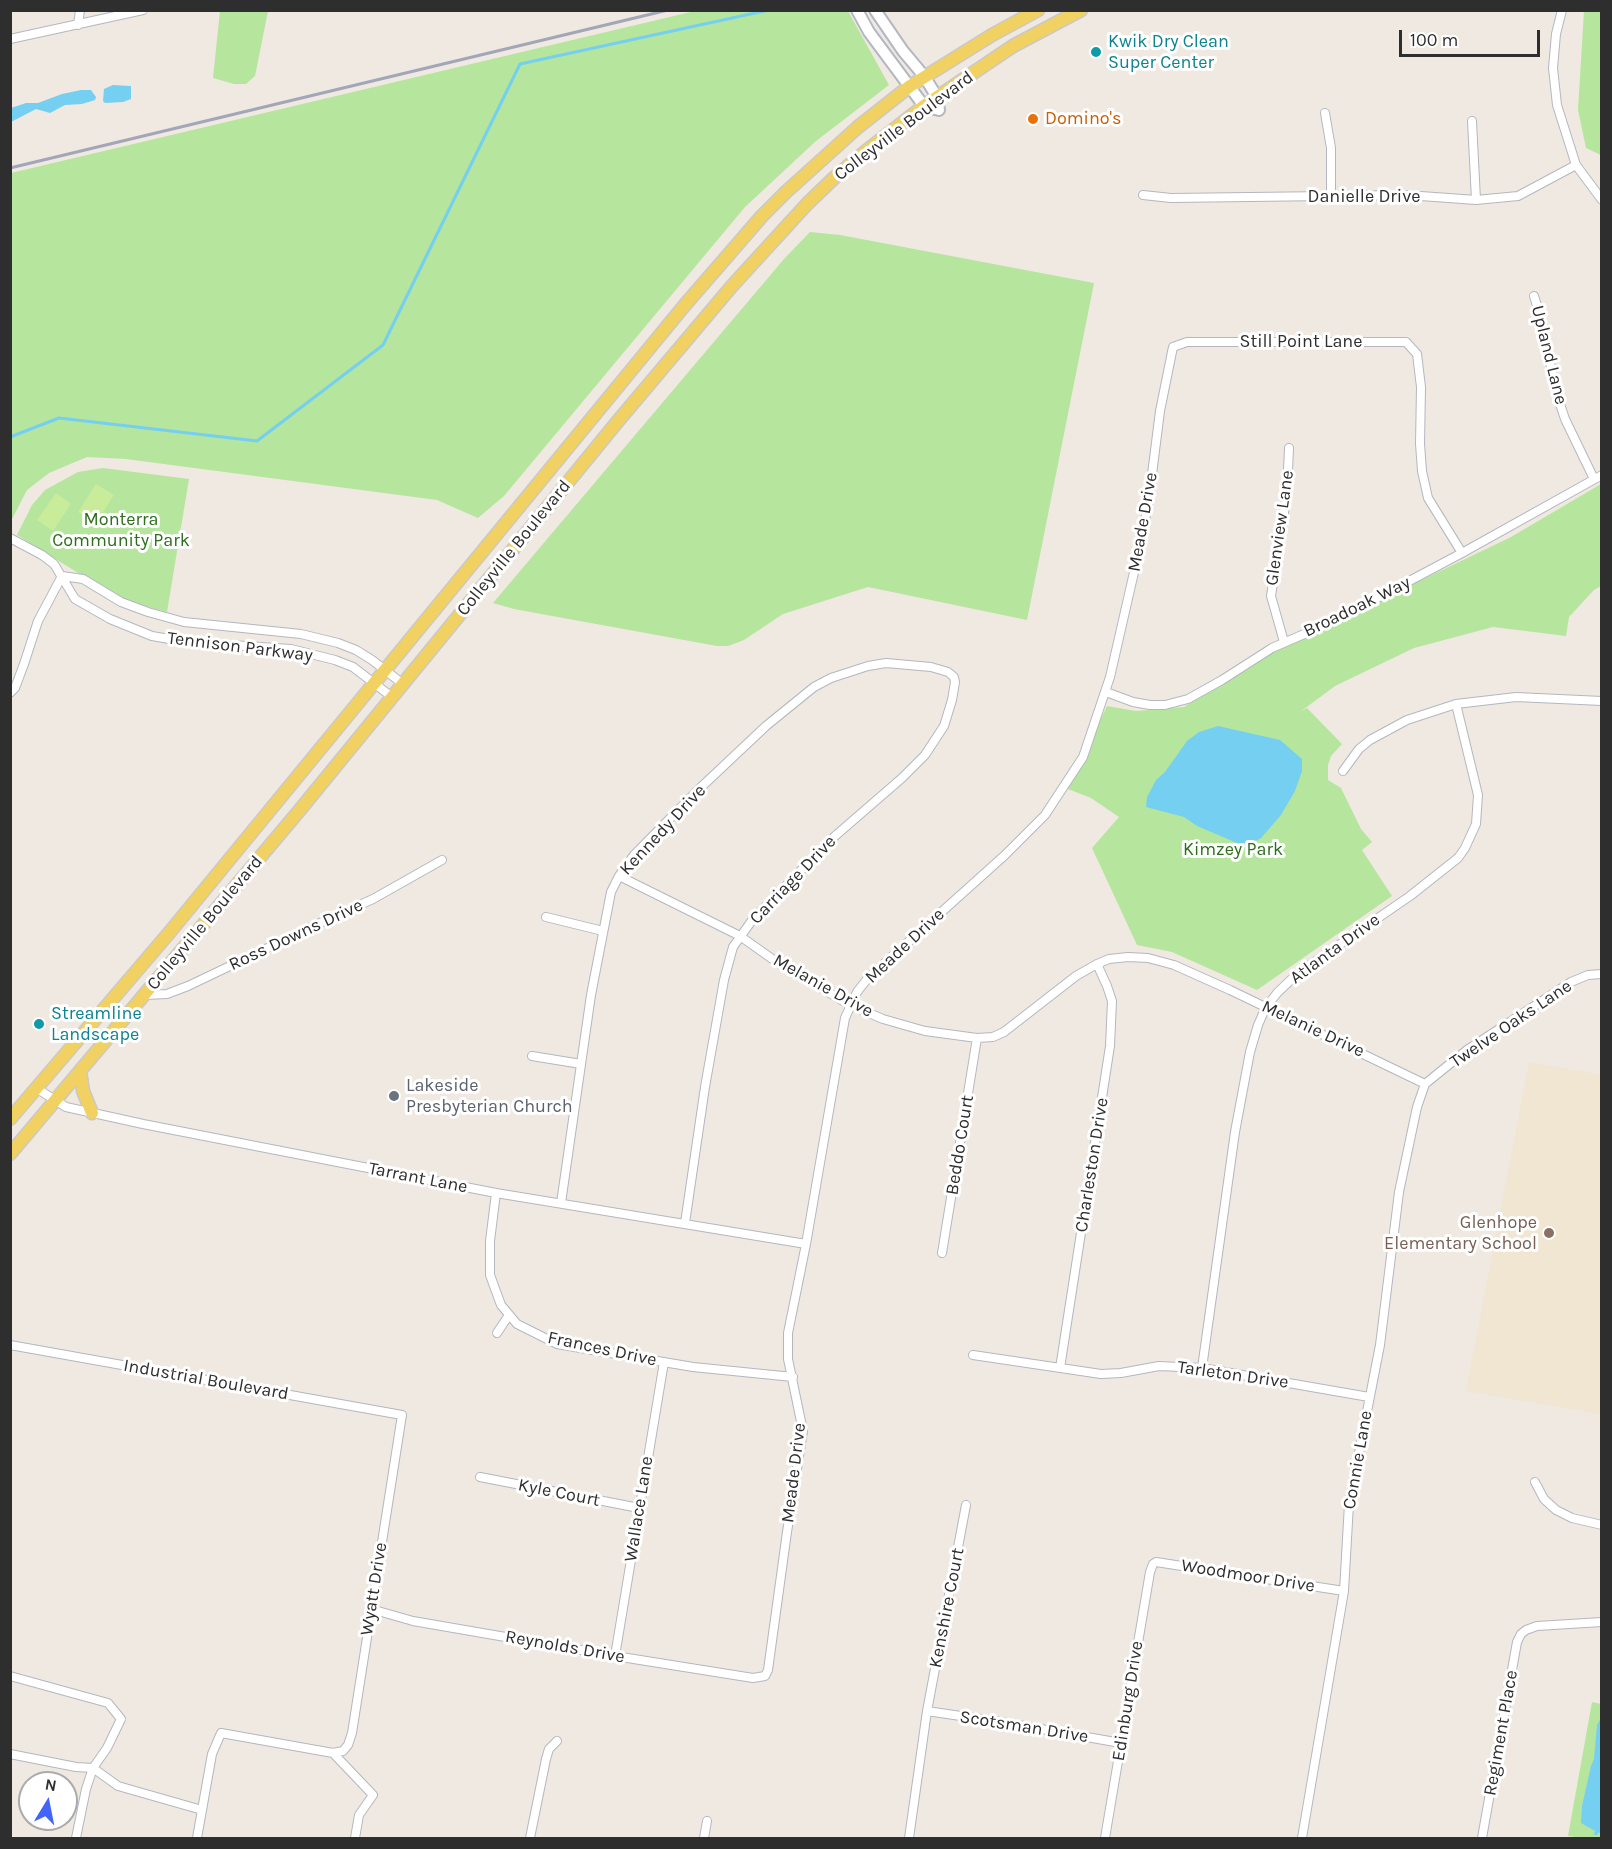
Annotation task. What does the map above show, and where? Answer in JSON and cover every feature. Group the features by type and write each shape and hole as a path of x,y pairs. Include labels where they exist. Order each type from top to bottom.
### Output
{"main road":[{"path":"857,10 869,32 924,106"},
{"path":"875,10 903,51 924,76 937,98"},
{"name":"Colleyville Boulevard","path":"10,1119 169,933 684,306 762,216 858,127 910,86 1038,10"},
{"name":"Colleyville Boulevard","path":"10,1154 403,684 618,421 732,286 807,204 865,152 924,106 1013,46 1081,10"},
{"path":"602,408 618,421"},
{"path":"80,1071 83,1091 92,1113"}],"street":[{"path":"78,25 80,10"},
{"path":"10,39 143,10"},
{"path":"1562,10 1556,34 1553,68 1557,105 1576,165 1602,200"},
{"path":"1325,113 1331,148 1332,196"},
{"path":"1472,121 1476,200"},
{"name":"Danielle Drive","path":"1143,195 1172,198 1407,195 1476,200 1518,196 1576,165"},
{"name":"Upland Lane","path":"1534,296 1541,318 1556,392 1565,419 1598,477"},
{"name":"Still Point Lane","path":"1187,342 1406,342 1417,354 1421,387 1422,471 1428,498 1462,553"},
{"name":"Meade Drive","path":"760,1678 765,1676 768,1670 803,1431 788,1359 788,1334 845,1018 857,992 868,978 1005,855 1045,814 1083,757 1106,692 1143,532 1169,357 1173,347 1187,342"},
{"name":"Glenview Lane","path":"1284,642 1271,596 1287,493 1289,448"},
{"name":"Broadoak Way","path":"1106,692 1133,702 1150,705 1165,705 1188,699 1284,642 1334,621 1598,477"},
{"name":"Tennison Parkway","path":"10,538 54,564 75,599 110,619 152,636 204,645 291,649 335,660 353,668 392,697"},
{"path":"10,693 15,688 38,621 62,576"},
{"name":"Tennison Parkway","path":"62,576 83,579 121,602 156,615 184,622 301,634 338,643 356,650 403,684"},
{"path":"253,646 254,630"},
{"name":"Carriage Drive","path":"685,1223 724,980 734,947 753,919 836,836 925,755 944,726 952,700 955,682 954,677 948,672 931,667 886,663 855,670"},
{"name":"Kennedy Drive","path":"561,1203 591,995 611,892 619,876 634,855 766,726 814,687 831,678 855,670"},
{"path":"1343,771 1359,749 1370,740 1407,720 1456,704 1516,697 1602,701"},
{"name":"Atlanta Drive","path":"1202,1368 1235,1132 1250,1052 1266,1007 1298,973 1410,896 1458,858 1465,848 1476,824 1479,795 1456,704"},
{"name":"Ross Downs Drive","path":"145,995 166,994 188,986 320,922 374,899 442,860"},
{"name":"Melanie Drive","path":"619,876 740,936 778,963 850,1005 883,1019 925,1031 978,1038 993,1037 1004,1032 1076,976 1097,964 1109,959 1148,958 1174,965 1425,1084"},
{"path":"546,917 603,931"},
{"name":"Charleston Drive","path":"1060,1368 1110,1046 1112,1001 1097,964"},
{"name":"Twelve Oaks Lane","path":"1425,1084 1467,1050 1571,982 1588,975 1602,974"},
{"name":"Beddo Court","path":"942,1253 978,1038"},
{"path":"532,1056 581,1064"},
{"name":"Connie Lane","path":"1302,1839 1344,1591 1349,1504 1380,1345 1399,1192 1417,1107 1425,1084"},
{"name":"Tarrant Lane","path":"36,1088 66,1107 92,1113 496,1193 806,1244"},
{"name":"Frances Drive","path":"496,1193 489,1268 495,1294 517,1324 557,1344 664,1362 793,1377"},
{"path":"497,1333 509,1315"},
{"name":"Industrial Boulevard","path":"10,1346 402,1415"},
{"name":"Tarleton Drive","path":"973,1355 1101,1374 1159,1366 1202,1368 1369,1397"},
{"name":"Wallace Lane","path":"615,1656 664,1362"},
{"name":"Wyatt Drive","path":"333,1753 343,1751 352,1733 402,1415"},
{"name":"Kyle Court","path":"480,1478 639,1508"},
{"path":"1535,1482 1544,1499 1556,1510 1572,1518 1602,1525"},
{"name":"Kenshire Court","path":"909,1839 927,1712 966,1505"},
{"name":"Woodmoor Drive","path":"1153,1564 1156,1562 1344,1591"},
{"name":"Edinburg Drive","path":"1105,1839 1153,1564"},
{"name":"Reynolds Drive","path":"371,1609 413,1621 760,1678"},
{"name":"Regiment Place","path":"1482,1839 1517,1642 1521,1634 1537,1626 1602,1622"},
{"path":"10,1676 108,1703 121,1719 107,1748 93,1768 86,1789 76,1839"},
{"name":"Scotsman Drive","path":"927,1712 1001,1722 1121,1743"},
{"path":"197,1839 212,1754 221,1733 333,1753 373,1795 359,1815 355,1839"},
{"path":"530,1839 546,1759 549,1749 557,1741"},
{"path":"10,1754 76,1767 93,1768 118,1786 202,1810"},
{"path":"704,1839 707,1821"}],"shaded area":[{"name":"Glenhope Elementary School","path":"1529,1062 1601,1075 1601,1414 1466,1391"}],"green space":[{"path":"220,11 268,11 255,76 246,84 234,84 213,78"},
{"path":"695,11 848,11 889,85 816,141 745,207 504,496 478,518 437,500 126,459 87,457 49,473 27,490 11,521 11,173"},
{"path":"1584,11 1601,11 1601,155 1586,148 1578,110"},
{"path":"810,232 840,235 1094,283 1027,620 868,587 783,614 744,640 728,646 717,646 514,609 493,603 784,259"},
{"name":"Monterra Community Park","path":"103,468 189,479 167,612 120,599 17,535 32,505 45,490 78,472"},
{"path":"96,484 114,495 96,523 78,512"},
{"name":"Kimzey Park","path":"1601,484 1601,586 1594,590 1569,617 1566,636 1493,627 1414,648 1335,686 1300,712 1307,708 1342,744 1331,756 1328,765 1328,780 1341,788 1361,829 1372,842 1362,850 1392,896 1257,990 1172,952 1137,945 1092,848 1119,817 1091,798 1068,789 1107,706 1136,711 1184,707 1251,662 1511,537"},
{"path":"56,493 71,504 53,531 37,520"},
{"path":"1592,1702 1601,1704 1601,1838 1583,1838 1568,1836"}],"water":[{"path":"113,85 131,86 131,99 105,103 103,101 104,89"},
{"path":"81,90 91,90 96,97 95,100 82,104 65,105 50,113 36,109 11,122 11,108 26,103 38,103"},
{"path":"1218,726 1280,740 1302,759 1302,771 1295,791 1281,815 1261,838 1252,843 1237,843 1197,826 1184,817 1146,807 1147,797 1156,780 1165,772 1187,741 1199,732"},
{"path":"1601,1718 1602,1832 1594,1835 1595,1831 1581,1823 1582,1806 1594,1759 1597,1725"}],"waterway":[{"path":"10,437 59,418 257,441 383,345 520,64 769,10"}],"railway":[{"path":"10,168 668,10"}],"place":[{"name":"Kwik Dry Clean Super Center","path":"1096,52"},
{"name":"Domino's","path":"1033,119"},
{"name":"Streamline Landscape","path":"39,1024"},
{"name":"Lakeside Presbyterian Church","path":"394,1096"},
{"name":"Glenhope Elementary School","path":"1549,1233"}]}
